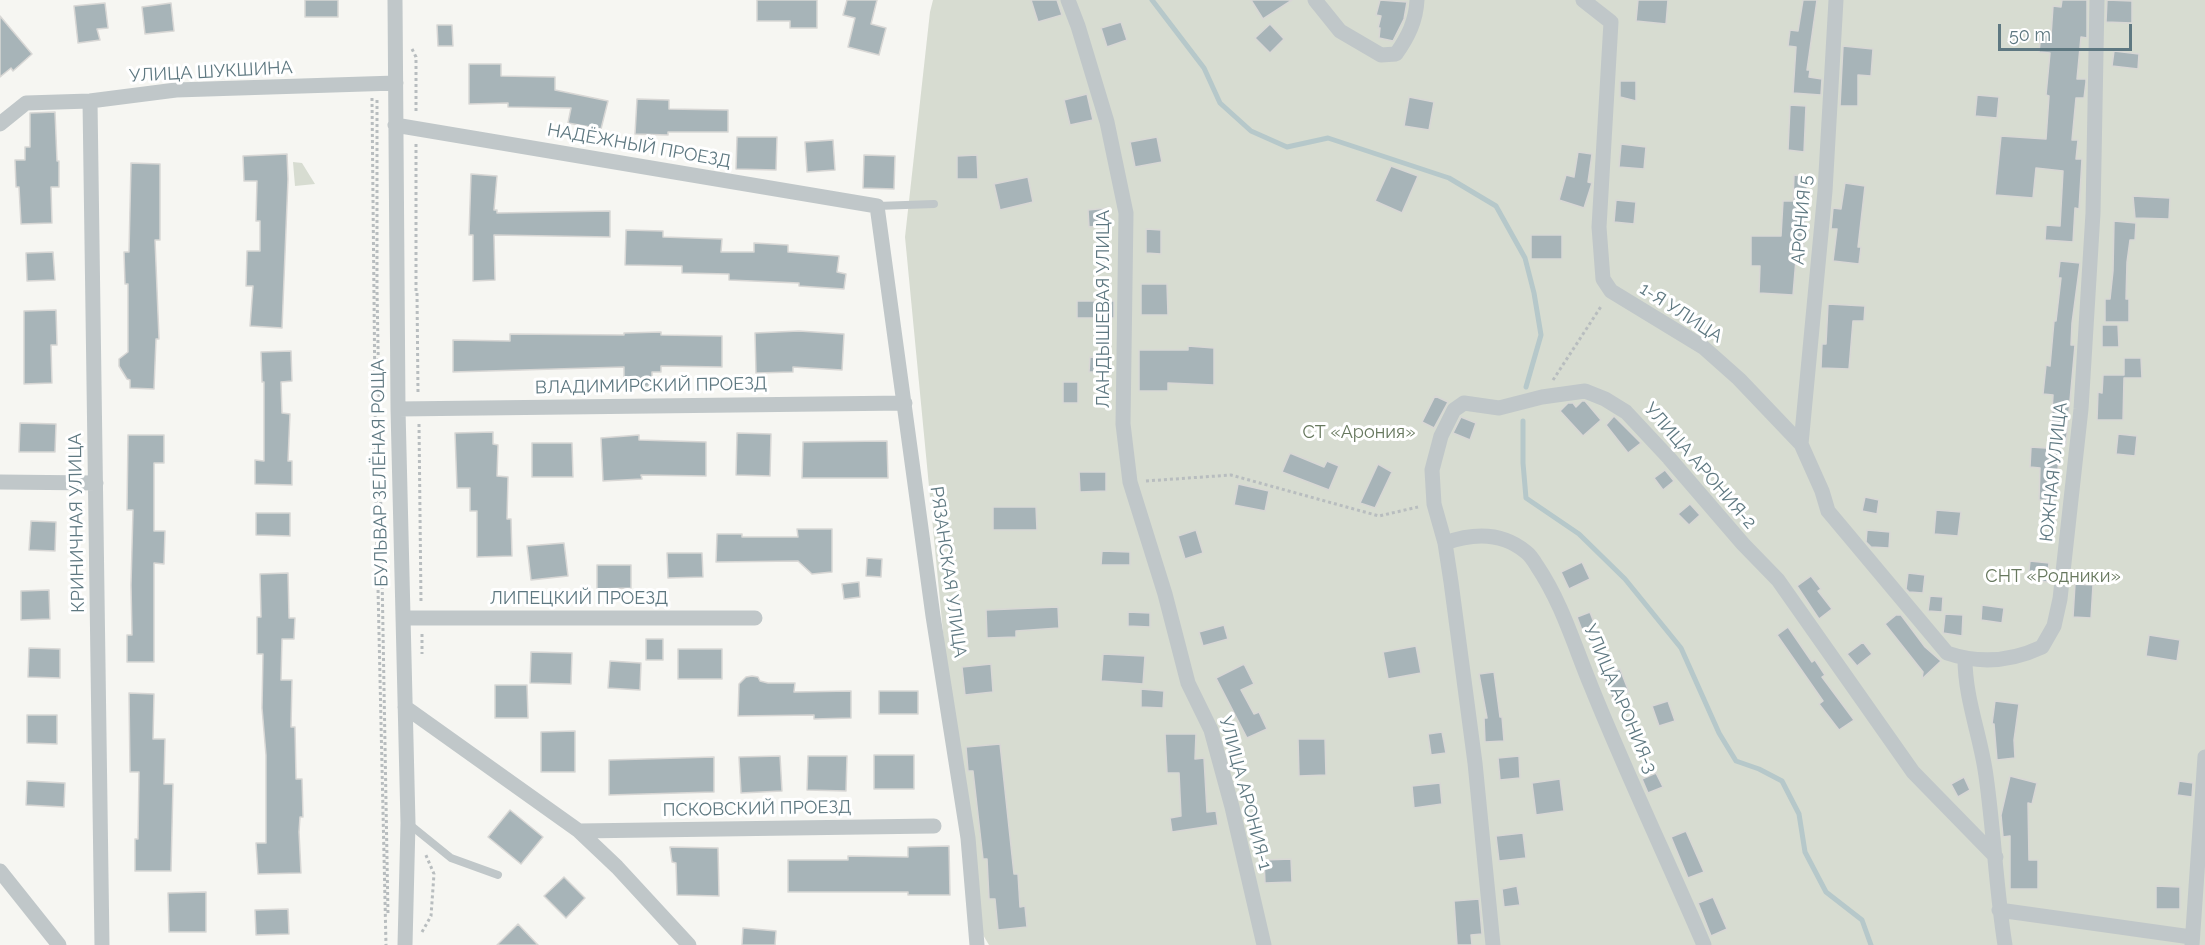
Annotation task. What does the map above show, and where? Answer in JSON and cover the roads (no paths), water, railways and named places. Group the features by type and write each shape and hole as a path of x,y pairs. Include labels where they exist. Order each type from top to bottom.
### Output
{"street":[{"name":"БУЛЬВАР ЗЕЛЁНАЯ РОЩА","path":"395,0 398,409 408,823 405,945"},
{"name":"ЛАНДЫШЕВАЯ УЛИЦА","path":"1068,0 1107,122 1126,213 1123,424 1130,482"},
{"path":"1315,0 1340,31 1381,55 1396,54 1407,38 1417,15 1418,0"},
{"name":"1-Я УЛИЦА","path":"1583,0 1611,22 1599,226 1603,279 1611,291 1703,347 1739,379 1801,444 1822,491 1828,511 1965,677"},
{"name":"АРОНИЯ 5","path":"1801,444 1825,191 1836,0"},
{"name":"ЮЖНАЯ УЛИЦА","path":"1965,659 2003,661 2042,647 2054,626 2060,599 2081,409 2092,236 2097,0"},
{"name":"УЛИЦА ШУКШИНА","path":"0,124 26,103 90,101 176,90 396,83"},
{"name":"КРИНИЧНАЯ УЛИЦА","path":"90,101 102,945"},
{"name":"НАДЁЖНЫЙ ПРОЕЗД","path":"395,125 877,206"},
{"name":"РЯЗАНСКАЯ УЛИЦА","path":"877,206 933,616 968,838 977,945"},
{"name":"УЛИЦА АРОНИЯ-2","path":"1493,945 1474,763 1445,543 1434,504 1432,470 1441,436 1454,410 1464,403 1499,408 1542,397 1585,391 1605,399 1626,412 1669,458 1735,536 1778,580 1913,772 1996,857"},
{"name":"ВЛАДИМИРСКИЙ ПРОЕЗД","path":"398,409 904,403"},
{"path":"0,482 96,483"},
{"name":"УЛИЦА АРОНИЯ-1","path":"1130,482 1165,594 1188,683 1211,730 1232,807 1264,945"},
{"name":"УЛИЦА АРОНИЯ-3","path":"1445,543 1461,537 1481,535 1509,540 1528,553 1544,576 1564,615 1591,687 1704,945"},
{"name":"ЛИПЕЦКИЙ ПРОЕЗД","path":"403,618 755,618"},
{"path":"1947,653 1965,659 1965,677 1986,774 1996,857 1999,910 2005,945"},
{"path":"405,707 579,831 617,867 689,945"},
{"path":"1999,910 2191,941 2205,757"},
{"name":"ПСКОВСКИЙ ПРОЕЗД","path":"579,831 934,826"},
{"path":"0,871 59,945"}],"lane":[{"path":"877,206 934,204"},
{"path":"408,823 451,858 498,875"}],"waterway":[{"path":"1152,0 1204,68 1220,103 1251,131 1287,147 1328,138 1449,178 1496,206 1525,258 1541,335 1526,387"},
{"path":"1523,421 1526,498 1579,534 1625,579 1681,648 1719,733 1736,761 1759,769 1782,781 1799,814 1805,852 1826,892 1862,920 1871,945"}],"park label":[{"name":"СТ «Арония»","path":"1359,433"},
{"name":"СНТ «Родники»","path":"2053,577"}]}
